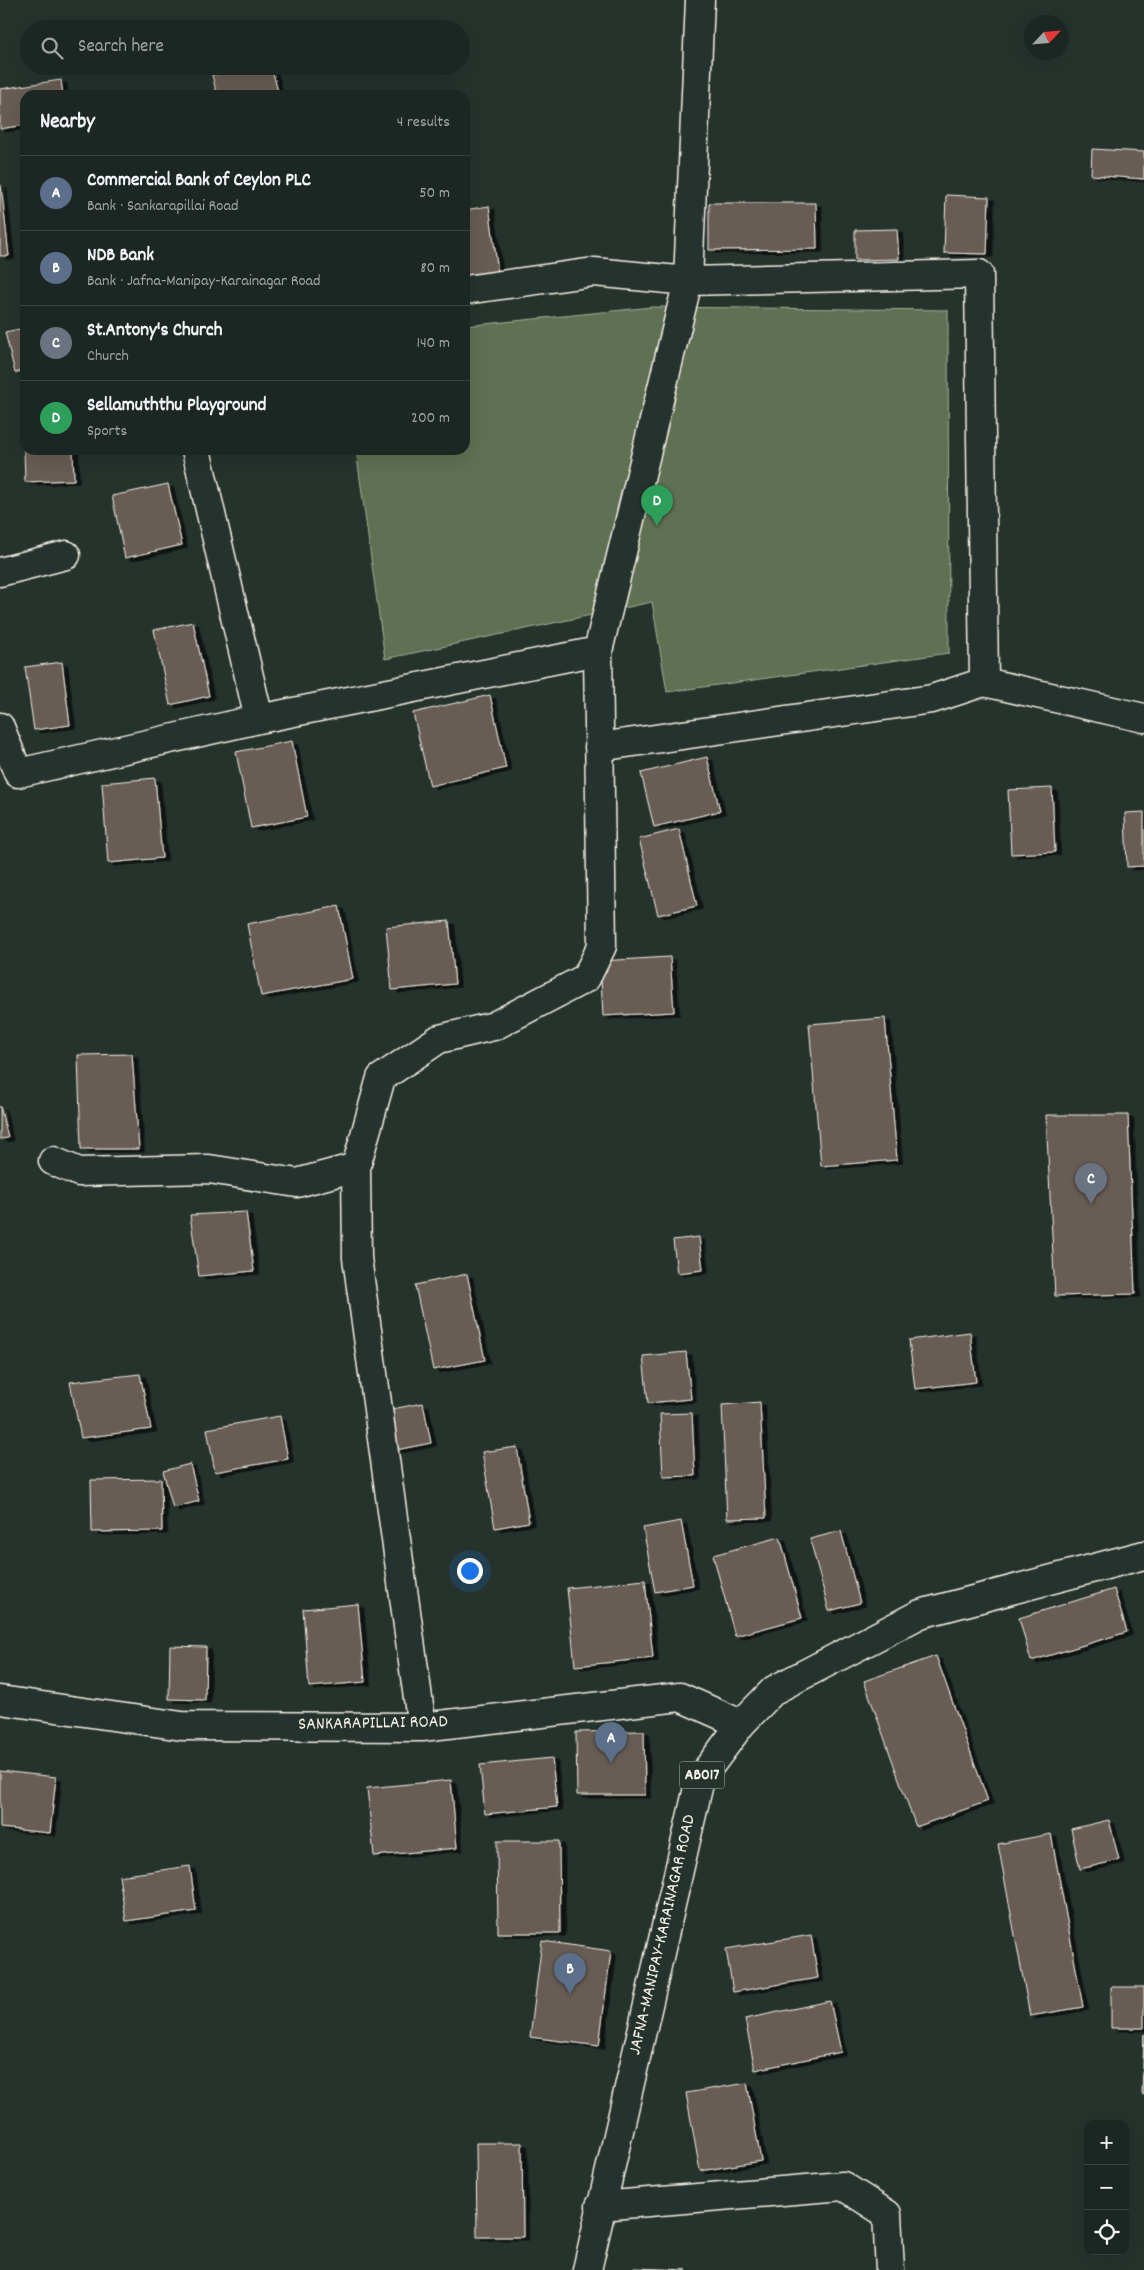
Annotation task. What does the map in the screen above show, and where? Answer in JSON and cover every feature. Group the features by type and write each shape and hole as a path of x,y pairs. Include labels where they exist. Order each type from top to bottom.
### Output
{"street":[{"path":"422,1726 357,1258 356,1167 381,1078 439,1039 494,1026 586,978 602,946 598,652 688,281 700,0"},
{"path":"470,289 594,272 688,281 979,274 984,682"},
{"path":"197,455 259,719"},
{"path":"0,572 66,555"},
{"path":"0,727 18,773 259,719 598,652"},
{"path":"599,746 932,699 984,682 1144,718"},
{"path":"53,1161 79,1172 209,1168 297,1183 356,1167"},
{"name":"JAFNA-MANIPAY-KARAINAGAR ROAD","path":"586,2270 700,1778 741,1724 774,1690 920,1614 1144,1554"},
{"name":"SANKARAPILLAI ROAD","path":"0,1700 182,1726 422,1726 680,1697 741,1724"},
{"path":"600,2206 843,2186 887,2214 890,2270"}],"green space":[{"path":"652,307 948,310 949,653 667,692 652,602 385,659 357,455 470,455 470,325"}],"building":[{"path":"212,75 273,75 278,90 216,90"},
{"path":"61,80 62,90 20,90 20,126 0,129 0,89"},
{"path":"1092,149 1144,152 1144,179 1091,175"},
{"path":"1,185 9,256 0,256"},
{"path":"946,195 989,197 987,254 944,253"},
{"path":"709,203 816,203 817,249 709,250"},
{"path":"489,206 498,272 470,275 470,209"},
{"path":"897,229 899,259 855,260 855,230"},
{"path":"20,329 20,372 15,373 5,332"},
{"path":"24,455 73,455 74,480 25,482"},
{"path":"168,484 182,545 125,558 112,496"},
{"path":"193,622 209,696 170,705 154,630"},
{"path":"62,662 70,725 34,730 25,667"},
{"path":"490,695 506,768 430,786 413,713"},
{"path":"292,741 307,817 251,828 236,752"},
{"path":"707,757 720,811 654,827 641,773"},
{"path":"155,778 162,858 108,863 102,783"},
{"path":"1052,788 1055,852 1011,854 1008,790"},
{"path":"1144,812 1144,866 1127,867 1125,813"},
{"path":"679,829 697,906 658,915 639,839"},
{"path":"339,906 353,979 261,996 247,924"},
{"path":"449,921 455,984 392,990 386,927"},
{"path":"670,957 674,1012 603,1016 600,961"},
{"path":"885,1018 897,1160 821,1166 809,1024"},
{"path":"132,1054 139,1149 81,1149 78,1055"},
{"path":"0,1106 8,1138 0,1139"},
{"path":"1046,1115 1128,1115 1135,1294 1055,1296"},
{"path":"246,1212 254,1271 199,1276 190,1215"},
{"path":"699,1237 703,1270 677,1273 673,1240"},
{"path":"467,1274 485,1360 433,1370 415,1285"},
{"path":"970,1332 976,1382 915,1389 909,1340"},
{"path":"686,1352 691,1399 648,1403 643,1356"},
{"path":"140,1374 151,1429 81,1438 70,1382"},
{"path":"760,1402 766,1518 727,1519 722,1405"},
{"path":"423,1403 431,1443 396,1450 387,1410"},
{"path":"692,1413 695,1476 663,1477 660,1414"},
{"path":"280,1416 288,1459 215,1472 207,1429"},
{"path":"517,1447 529,1522 495,1528 482,1452"},
{"path":"190,1464 199,1501 173,1508 163,1471"},
{"path":"161,1479 162,1531 92,1532 91,1480"},
{"path":"681,1521 693,1585 655,1592 643,1528"},
{"path":"841,1531 860,1603 829,1611 810,1539"},
{"path":"780,1537 802,1618 735,1636 713,1555"},
{"path":"645,1580 653,1658 575,1666 567,1588"},
{"path":"1114,1589 1127,1632 1031,1661 1019,1618"},
{"path":"358,1604 365,1682 309,1687 303,1609"},
{"path":"170,1646 206,1647 205,1700 169,1699"},
{"path":"936,1656 988,1801 916,1827 864,1681"},
{"path":"644,1731 645,1795 577,1795 576,1732"},
{"path":"552,1758 557,1807 485,1814 480,1765"},
{"path":"0,1771 56,1777 50,1833 0,1828"},
{"path":"451,1780 457,1848 374,1856 367,1788"},
{"path":"1109,1820 1119,1860 1080,1869 1071,1829"},
{"path":"1051,1834 1083,2007 1030,2016 998,1844"},
{"path":"497,1841 559,1841 560,1933 498,1933"},
{"path":"190,1866 196,1911 126,1921 119,1876"},
{"path":"811,1935 818,1978 733,1992 726,1949"},
{"path":"542,1941 611,1951 599,2046 530,2037"},
{"path":"1111,1987 1144,1987 1144,2028 1111,2028"},
{"path":"830,2001 841,2052 755,2070 745,2019"},
{"path":"1144,2034 1144,2095 1142,2094"},
{"path":"747,2083 761,2161 700,2171 686,2093"},
{"path":"476,2143 522,2143 523,2237 477,2237"},
{"path":"634,2268 687,2270 634,2270"}],"place":[{"name":"Sellamuththu Playground","path":"657,526"},
{"name":"St.Antony's Church","path":"1091,1204"},
{"name":"Commercial Bank of Ceylon PLC","path":"611,1763"},
{"name":"NDB Bank","path":"570,1994"}]}
